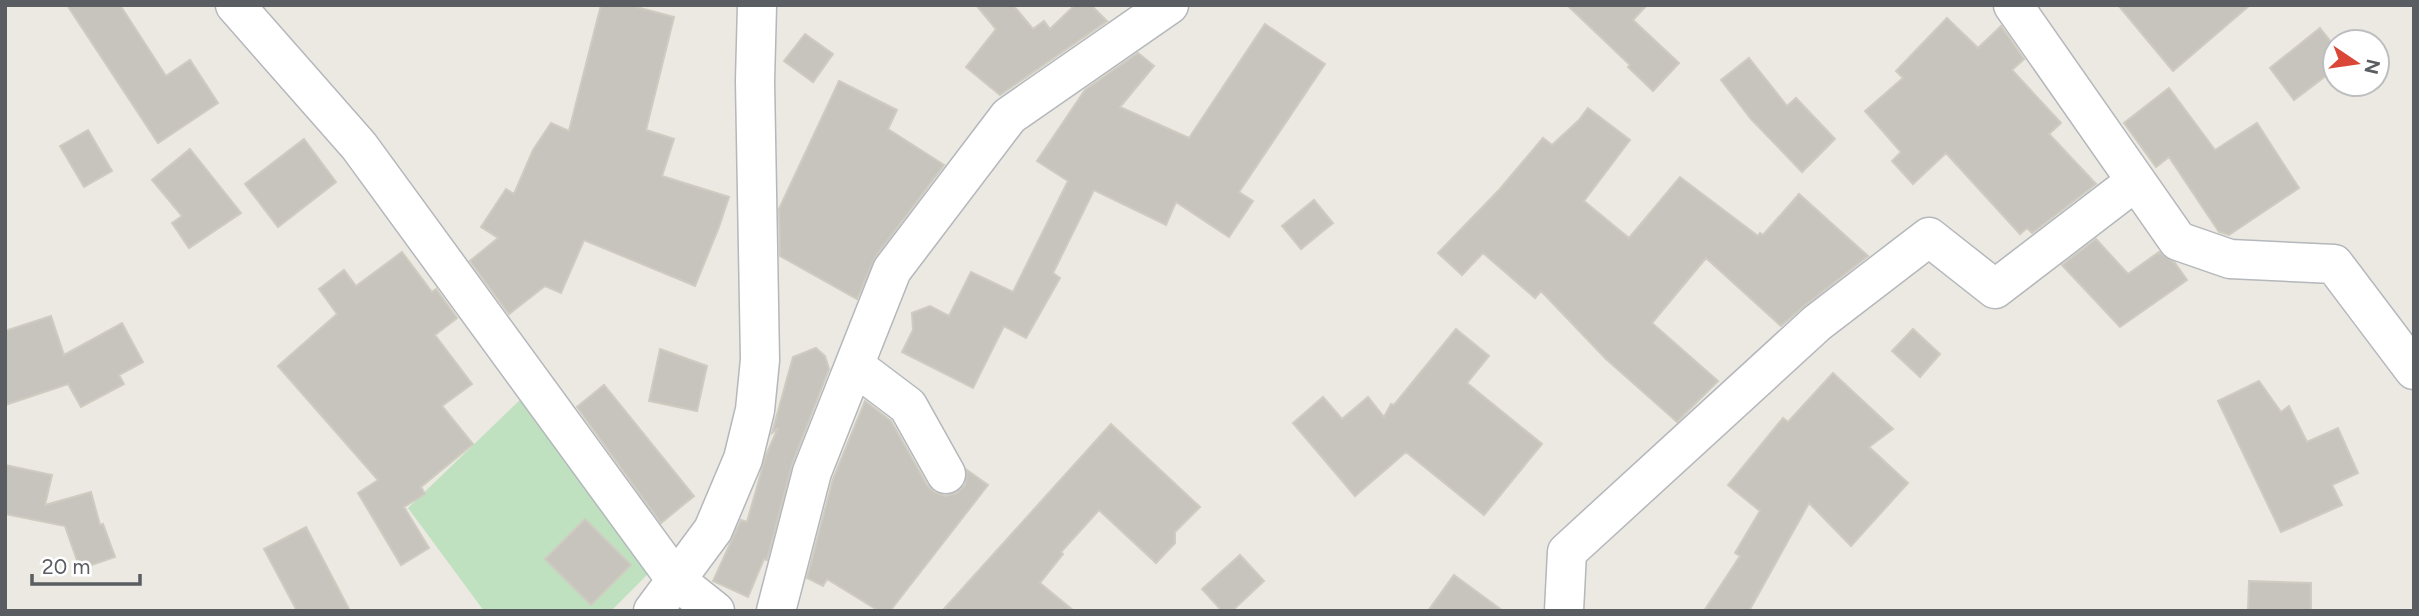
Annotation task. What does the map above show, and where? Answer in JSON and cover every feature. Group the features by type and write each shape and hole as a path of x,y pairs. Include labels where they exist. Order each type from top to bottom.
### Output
{"street":[{"path":"234,5 359,146 676,580 715,611"},
{"path":"653,611 713,530 743,459 755,410 760,360 755,81 757,5"},
{"path":"776,611 813,472 892,270 1009,116 1169,5"},
{"path":"2013,5 2178,241 2230,259 2334,264 2414,370"},
{"path":"1564,611 1567,552 1817,323 1929,237 1995,289 2136,181"},
{"path":"855,366 908,406 946,474"}],"green space":[{"path":"526,394 653,569 611,611 484,611 408,508"}],"building":[{"path":"67,5 120,5 166,76 190,60 218,103 158,143"},
{"path":"601,5 629,5 674,17 646,130 674,139 662,176 729,197 695,286 584,240 561,293 545,286 509,314 470,261 498,238 481,227 506,189 514,194 533,150 551,123 569,131"},
{"path":"976,5 1013,5 1033,29 1044,21 1050,29 1075,5 1091,5 1107,21 1000,95 966,67 996,29"},
{"path":"1567,5 1647,5 1633,20 1679,63 1653,91 1628,67 1630,65"},
{"path":"2118,5 2250,5 2173,71"},
{"path":"1947,18 1978,48 2001,26 2024,59 2012,70 2061,123 2049,134 2096,184 2032,233 2027,228 2020,234 1946,153 1913,184 1892,161 1901,152 1865,111 1903,78 1896,71"},
{"path":"1265,24 1325,64 1239,192 1253,201 1229,237 1176,202 1166,225 1094,190 1053,273 1060,278 1026,338 1004,326 973,388 902,352 913,330 912,313 930,306 949,316 971,272 1013,292 1068,181 1037,161 1085,90 1138,53 1154,66 1120,107 1189,138"},
{"path":"2321,29 2321,80 2294,100 2270,68"},
{"path":"805,34 833,54 813,82 784,61"},
{"path":"1749,58 1787,106 1796,98 1835,139 1802,172 1751,119 1721,80"},
{"path":"839,81 897,110 888,129 944,165 875,257 857,299 780,256 779,209"},
{"path":"2169,88 2215,150 2257,123 2299,188 2229,235 2219,232 2169,157 2156,167 2124,123"},
{"path":"1588,108 1630,140 1584,201 1629,238 1680,177 1758,236 1760,233 1763,235 1799,194 1868,256 1781,326 1706,258 1652,323 1718,381 1677,422 1606,359 1541,291 1535,298 1483,253 1462,275 1438,253 1499,190 1543,138 1552,145"},
{"path":"88,130 112,171 84,187 60,146"},
{"path":"304,139 336,182 278,227 245,184"},
{"path":"190,149 241,213 189,248 172,223 182,216 152,180"},
{"path":"1314,200 1333,223 1301,249 1282,226"},
{"path":"2096,239 2128,274 2159,252 2175,263 2187,280 2120,327 2062,265"},
{"path":"402,252 432,292 436,289 457,318 435,335 472,384 442,406 473,444 421,487 425,494 404,507 429,548 401,565 358,493 378,480 278,366 337,314 319,289 344,270 356,286"},
{"path":"51,316 64,355 122,323 143,362 119,375 124,384 81,407 68,384 5,405 5,331"},
{"path":"1456,329 1489,356 1467,383 1542,444 1484,515 1406,452 1355,496 1293,423 1323,397 1342,419 1368,397 1384,417 1391,404 1394,405"},
{"path":"1913,329 1940,354 1920,377 1892,351"},
{"path":"816,348 825,356 829,369 792,464 767,560 764,559 748,597 713,581 741,520 747,522 766,455 778,428 772,433 793,357"},
{"path":"660,349 707,366 697,411 649,401"},
{"path":"1833,373 1893,429 1869,447 1908,483 1851,546 1809,503 1749,611 1704,611 1740,556 1735,553 1760,511 1728,485 1783,418 1788,422"},
{"path":"2259,381 2281,412 2289,406 2307,442 2338,428 2358,473 2332,485 2342,505 2281,532 2218,401"},
{"path":"604,385 694,496 661,523 577,407"},
{"path":"865,401 891,421 927,485 934,492 945,496 957,493 965,485 967,470 988,485 890,611 879,611 827,579 823,586 807,578 833,479"},
{"path":"1111,424 1200,507 1175,532 1175,543 1156,563 1099,510 1061,552 1063,554 1040,583 1074,611 942,611"},
{"path":"5,465 52,475 45,505 91,492 100,525 103,524 115,557 80,569 65,526 5,514"},
{"path":"585,519 631,565 591,605 545,559"},
{"path":"306,527 350,611 297,611 264,549"},
{"path":"1240,555 1264,581 1232,611 1222,611 1202,589"},
{"path":"1454,575 1503,611 1428,611"},
{"path":"2249,581 2311,583 2311,611 2248,611"}]}
